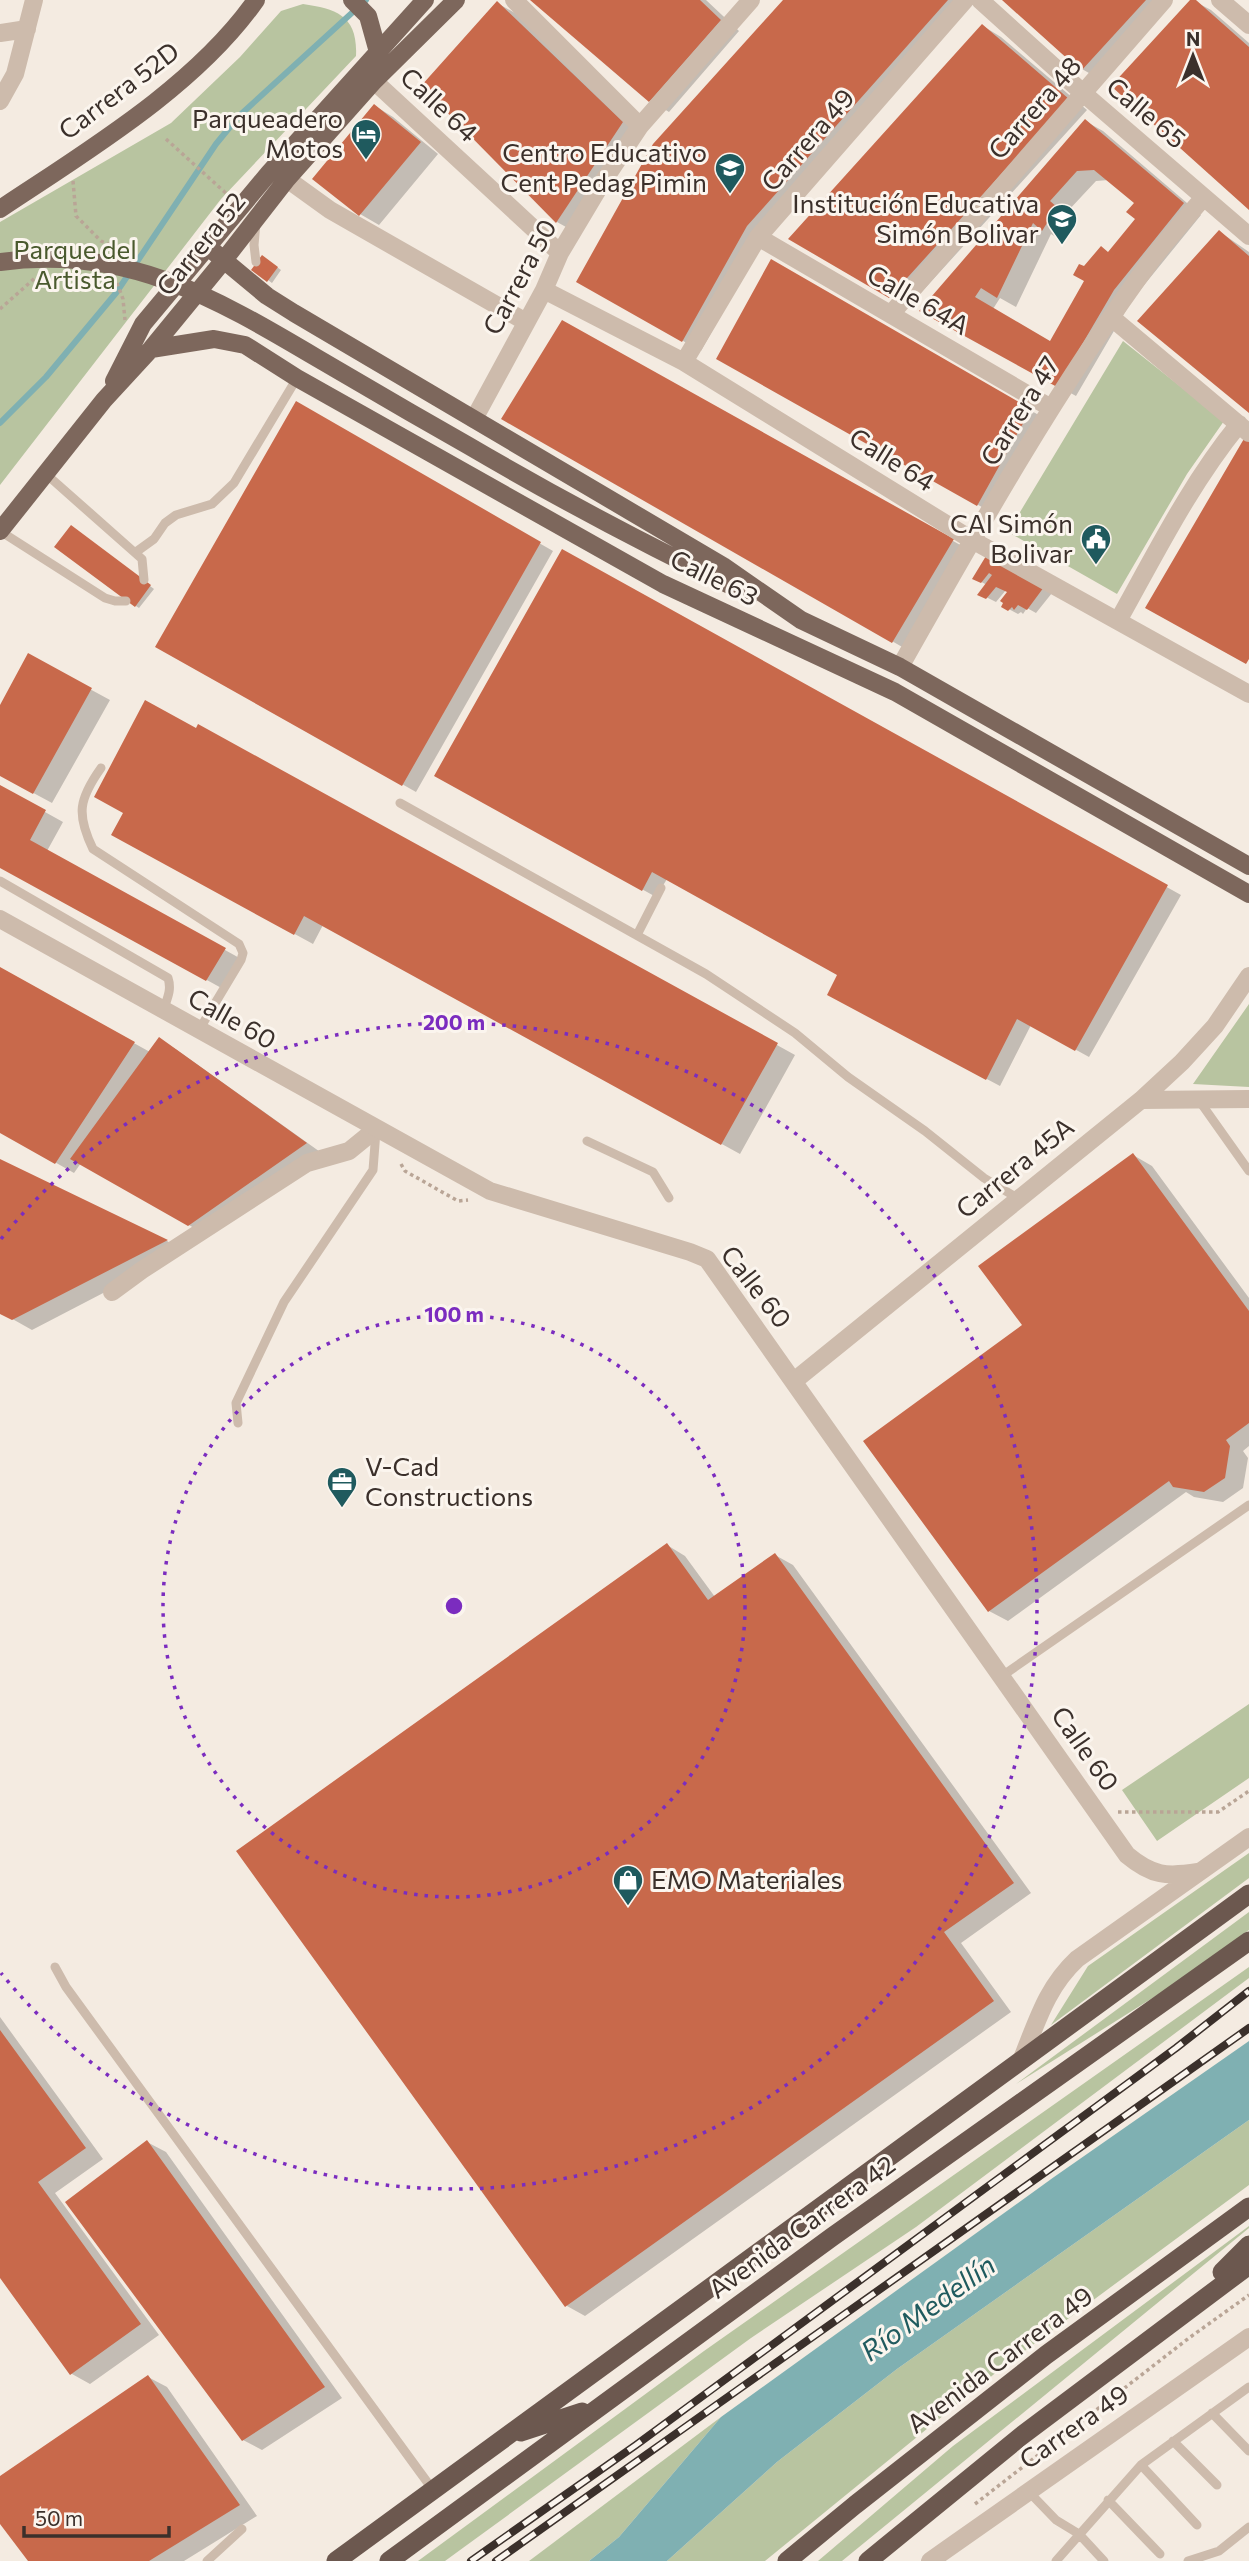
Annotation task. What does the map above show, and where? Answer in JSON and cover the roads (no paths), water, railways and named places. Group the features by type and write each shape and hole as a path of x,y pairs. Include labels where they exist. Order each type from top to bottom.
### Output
{"highway":[{"name":"Avenida Carrera 42","path":"337,2561 1249,1894"},
{"name":"Avenida Carrera 42","path":"389,2561 832,2237 1249,1941"},
{"name":"Avenida Carrera 49","path":"787,2561 1046,2355 1249,2207"},
{"path":"1176,2318 1249,2245"},
{"path":"868,2561 1020,2437 1249,2265"},
{"path":"505,2437 600,2407"}],"main road":[{"name":"Carrera 52D","path":"0,209 186,77 218,48 256,0"},
{"path":"352,0 368,16 378,51"},
{"name":"Carrera 52","path":"104,400 143,324 269,173 425,0"},
{"name":"Carrera 52","path":"0,531 104,400 151,349 224,260 287,179 374,81 456,0"},
{"name":"Calle 63","path":"208,247 267,296 723,566 801,620 900,667 1249,866"},
{"path":"0,262 82,259 122,266 187,288 246,316 615,529 801,620"},
{"path":"245,345 272,339 282,329 284,306"},
{"path":"297,378 297,350 304,339 310,335 327,333"},
{"name":"Calle 63","path":"151,349 214,339 245,345 297,378 663,584 895,692 1249,894"}],"street":[{"path":"0,102 15,74 34,0"},
{"path":"514,0 640,126"},
{"name":"Carrera 49","path":"684,362 758,237 965,0"},
{"name":"Calle 65","path":"980,0 1249,236"},
{"name":"Carrera 48","path":"891,314 1164,0"},
{"path":"1220,0 1249,25"},
{"name":"Carrera 50","path":"474,419 544,290 560,253 600,186 640,126 740,4"},
{"path":"0,33 27,29"},
{"name":"Calle 64","path":"374,81 560,253"},
{"path":"287,179 330,210 526,323"},
{"name":"Carrera 47","path":"900,667 1051,408 1154,257 1205,197"},
{"name":"Calle 64A","path":"758,237 1051,408"},
{"name":"Calle 64","path":"544,290 684,362 972,540 1247,689"},
{"path":"1112,318 1244,429 1213,455 1192,486 1118,621"},
{"name":"Calle 60","path":"0,919 376,1136 490,1191 707,1259 1127,1856 1141,1867 1157,1874 1198,1872"},
{"name":"Carrera 45A","path":"794,1381 1141,1100 1215,1027 1249,976"},
{"path":"1141,1100 1249,1099"},
{"path":"112,1292 307,1163 349,1151 376,1136"},
{"path":"1021,2061 1049,1993 1062,1973 1077,1959 1249,1837"},
{"name":"Carrera 49","path":"930,2561 1249,2337"}],"lane":[{"path":"256,262 254,245 257,218"},
{"path":"258,275 267,296"},
{"path":"135,552 154,539 165,523 176,514 212,503 234,483 297,378"},
{"path":"46,474 142,559 144,580"},
{"path":"0,531 105,598 126,601"},
{"path":"101,768 86,789 82,807 82,827 93,849 239,944 243,953 198,1031"},
{"path":"400,803 706,974 795,1033 848,1077 925,1130 984,1178 1019,1199"},
{"path":"0,881 168,978 170,994 163,1011"},
{"path":"637,935 661,888"},
{"path":"1197,1098 1249,1171"},
{"path":"238,1423 236,1403 284,1302 373,1170 376,1136"},
{"path":"587,1141 653,1172 670,1198"},
{"path":"1002,1676 1249,1504"},
{"path":"55,1967 66,1987 433,2490"},
{"path":"1056,2561 1141,2465 1249,2387"},
{"path":"1212,2413 1249,2451"},
{"path":"1173,2441 1217,2485"},
{"path":"1141,2465 1197,2525"},
{"path":"1028,2491 1056,2521 1079,2534 1104,2561"},
{"path":"1108,2500 1160,2554"},
{"path":"1188,2561 1219,2551 1249,2527"},
{"path":"207,2561 242,2529"}],"water":[{"name":"Río Medellín","path":"1249,2041 1249,2120 897,2369 777,2462 667,2561 589,2561 619,2537 721,2417 1054,2177"}],"waterway":[{"path":"0,423 46,377 116,293 216,144 239,116 366,0"}],"railway":[{"path":"471,2561 636,2445 1176,2048 1249,1991"},
{"path":"496,2561 1249,2028"}],"place":[{"name":"Parqueadero Motos","path":"366,161"},
{"name":"Centro Educativo Cent Pedag Pimin","path":"730,195"},
{"name":"Institución Educativa Simón Bolivar","path":"1062,246"},
{"name":"CAI Simón Bolivar","path":"1096,566"},
{"name":"V-Cad Constructions","path":"342,1509"},
{"name":"EMO Materiales","path":"628,1907"}],"park label":[{"name":"Parque del Artista","path":"75,265"}]}
